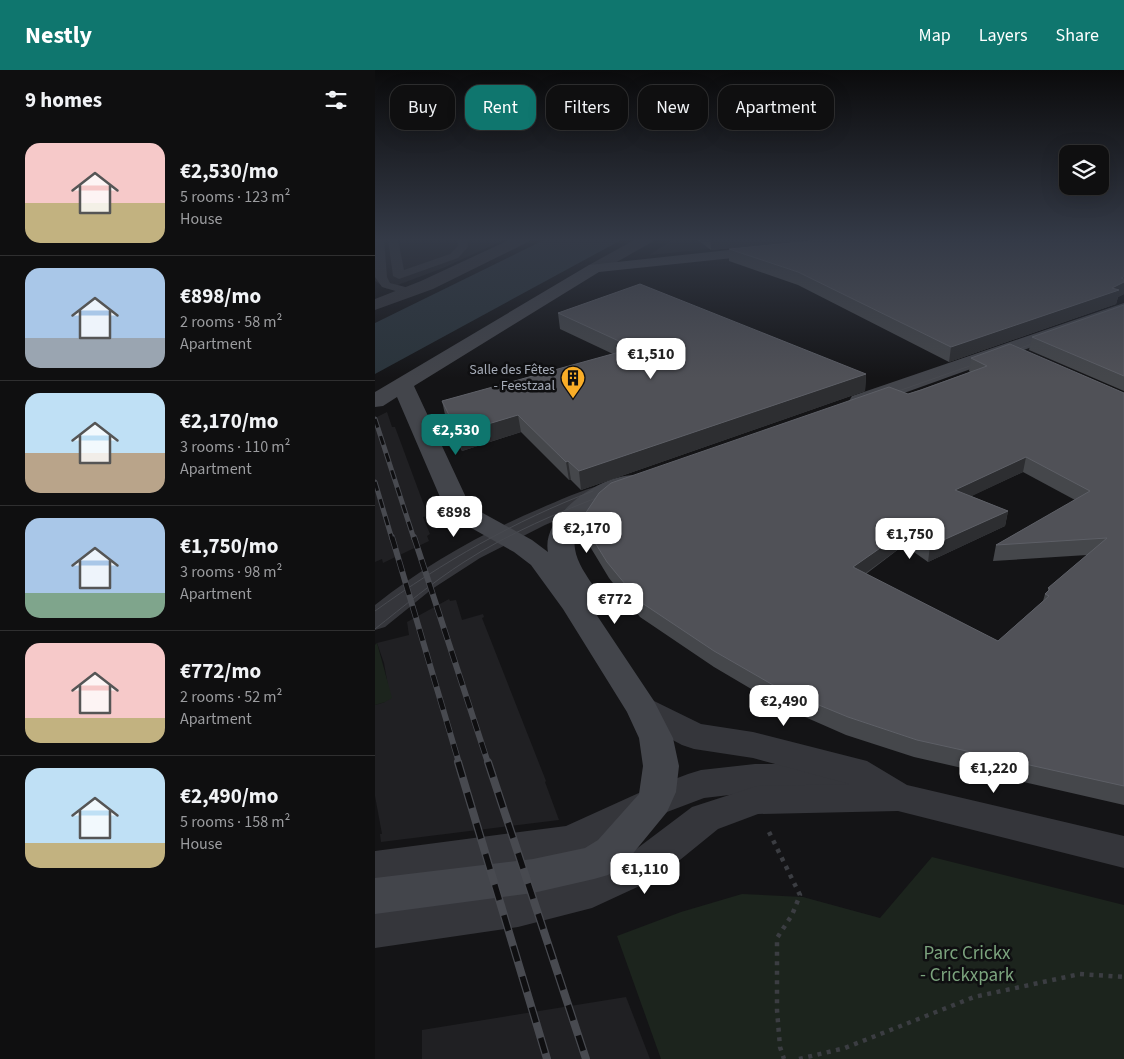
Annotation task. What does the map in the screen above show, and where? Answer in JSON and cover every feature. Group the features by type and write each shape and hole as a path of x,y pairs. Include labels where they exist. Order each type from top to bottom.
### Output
{"main road":[{"path":"375,401 566,285"},
{"path":"843,407 1124,308"},
{"path":"375,896 533,876 594,863 612,851 655,802 659,792 661,766 656,738 643,709 575,605 541,559 523,546 459,511 402,384"},
{"path":"575,605 580,587 561,550 561,536 572,517 588,501 603,492 649,475"}],"street":[{"path":"375,305 427,285"},
{"path":"1009,349 1030,358"},
{"path":"375,620 428,579 502,535 539,517 603,492"},
{"path":"643,709 694,736 753,745 855,770 898,797"},
{"path":"375,868 571,841 655,802 701,784 755,778 805,778 898,797 1124,852"},
{"path":"375,929 519,909 592,891 645,865 705,818 757,800 898,797"}],"lane":[{"path":"387,285 409,291"}],"path":[{"path":"767,828 800,895 792,915 777,938 777,1010 780,1047 784,1059"},
{"path":"799,1059 845,1048 974,997 1080,974 1124,977"}],"shaded area":[{"path":"381,285 397,285 387,289"},
{"path":"452,285 538,285 375,374 375,323"},
{"path":"387,412 392,427 395,427 428,516 423,517 430,534 427,536 429,541 383,563 382,559 375,562 375,418"},
{"path":"449,599 450,601 456,600 462,620 483,614 484,617 482,618 546,781 559,820 381,842 380,834 382,834 375,796 375,705 385,702 388,686 384,663 377,643 409,635 407,622"},
{"path":"626,997 650,1059 422,1059 422,1030"}],"green space":[{"path":"377,643 392,698 375,705 375,645"},
{"name":"Parc Crickx - Crickxpark","path":"932,857 1124,905 1124,1059 661,1059 617,936 681,912 742,894 803,897 880,918"}],"building":[{"path":"637,285 643,285 866,374 579,471 568,461 566,462 518,415 458,433 442,401 634,348 558,313"},
{"path":"825,285 1118,285 1112,288 1119,290 951,347"},
{"path":"1124,305 1124,376 1032,337"},
{"path":"1010,344 1124,393 1124,786 917,740 848,717 780,689 714,651 639,601 607,562 581,520 599,493 611,483 889,387 908,394 987,366 971,358","holes":["1026,457 1090,491 996,545 1107,538 1048,588 1050,589 1045,594 1049,596 998,641 853,567 906,530 930,546 1008,511 955,490"]}],"tram line":[{"path":"1007,353 1043,340"},
{"path":"887,395 984,361"},
{"path":"375,611 453,559 507,529 593,491"},
{"path":"375,629 419,594 481,551 535,524 609,493"}],"railway":[{"path":"375,419 414,539"},
{"path":"375,482 392,539"},
{"path":"392,537 459,763"},
{"path":"414,537 488,763"},
{"path":"458,762 547,1059"},
{"path":"488,762 586,1059"}],"place":[{"name":"Salle des Fêtes - Feestzaal","path":"573,399"}]}
